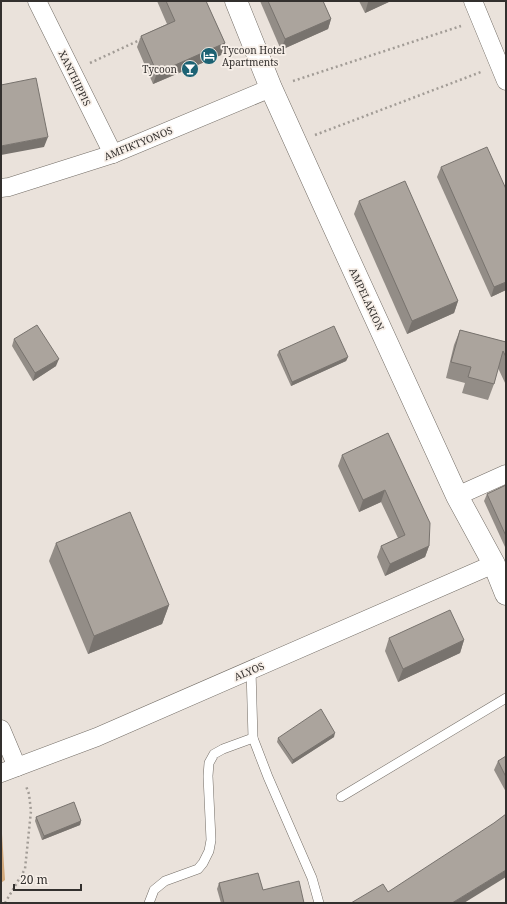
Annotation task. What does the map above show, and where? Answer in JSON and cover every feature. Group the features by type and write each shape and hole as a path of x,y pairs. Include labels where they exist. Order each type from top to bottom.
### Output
{"street":[{"name":"XANTHIPPIS","path":"37,1 112,154"},
{"name":"AMPELAKION","path":"236,1 296,142 457,496 494,564 506,594"},
{"path":"473,1 503,73"},
{"name":"AMFIKTYONOS","path":"1,188 9,187 112,154 272,88"},
{"path":"457,496 506,474"},
{"name":"ALYOS","path":"9,770 97,737 494,564"},
{"path":"1,729 9,770"}],"lane":[{"path":"251,670 253,738 268,777 312,878 319,903"},
{"path":"341,797 506,698"},
{"path":"149,903 154,890 165,881 198,869 209,851 211,840 208,776 209,763 214,754 223,749 253,738"}],"path":[{"path":"272,88 481,19"},
{"path":"72,71 142,39"},
{"path":"296,142 503,73"},
{"path":"5,903 25,869 31,811 29,794 9,770"}],"shaded area":[{"path":"1,819 5,880 1,883"}],"building":[{"path":"166,1 206,1 225,43 157,73 141,36 175,21"},
{"path":"268,1 323,1 331,19 285,39"},
{"path":"36,78 48,137 1,146 1,85"},
{"path":"487,147 506,189 506,282 494,287 441,167"},
{"path":"405,181 458,301 412,321 359,201"},
{"path":"37,325 59,359 35,373 14,339"},
{"path":"334,326 348,357 292,382 279,351"},
{"path":"460,330 506,342 506,357 503,351 494,384 468,377 471,367 451,362"},
{"path":"388,433 430,523 429,546 390,564 381,546 405,535 385,490 363,500 342,455"},
{"path":"506,485 506,536 487,494"},
{"path":"130,512 169,605 94,636 56,543"},
{"path":"450,610 464,640 403,669 389,638"},
{"path":"321,709 335,733 293,760 278,738"},
{"path":"506,756 506,777 498,761"},
{"path":"74,802 81,821 44,836 36,817"},
{"path":"506,814 506,870 452,903 351,903 383,884 388,892"},
{"path":"258,873 263,890 299,881 304,903 224,903 219,883"}],"place":[{"name":"Tycoon Hotel Apartments","path":"209,56"},
{"name":"Tycoon","path":"190,69"}]}
